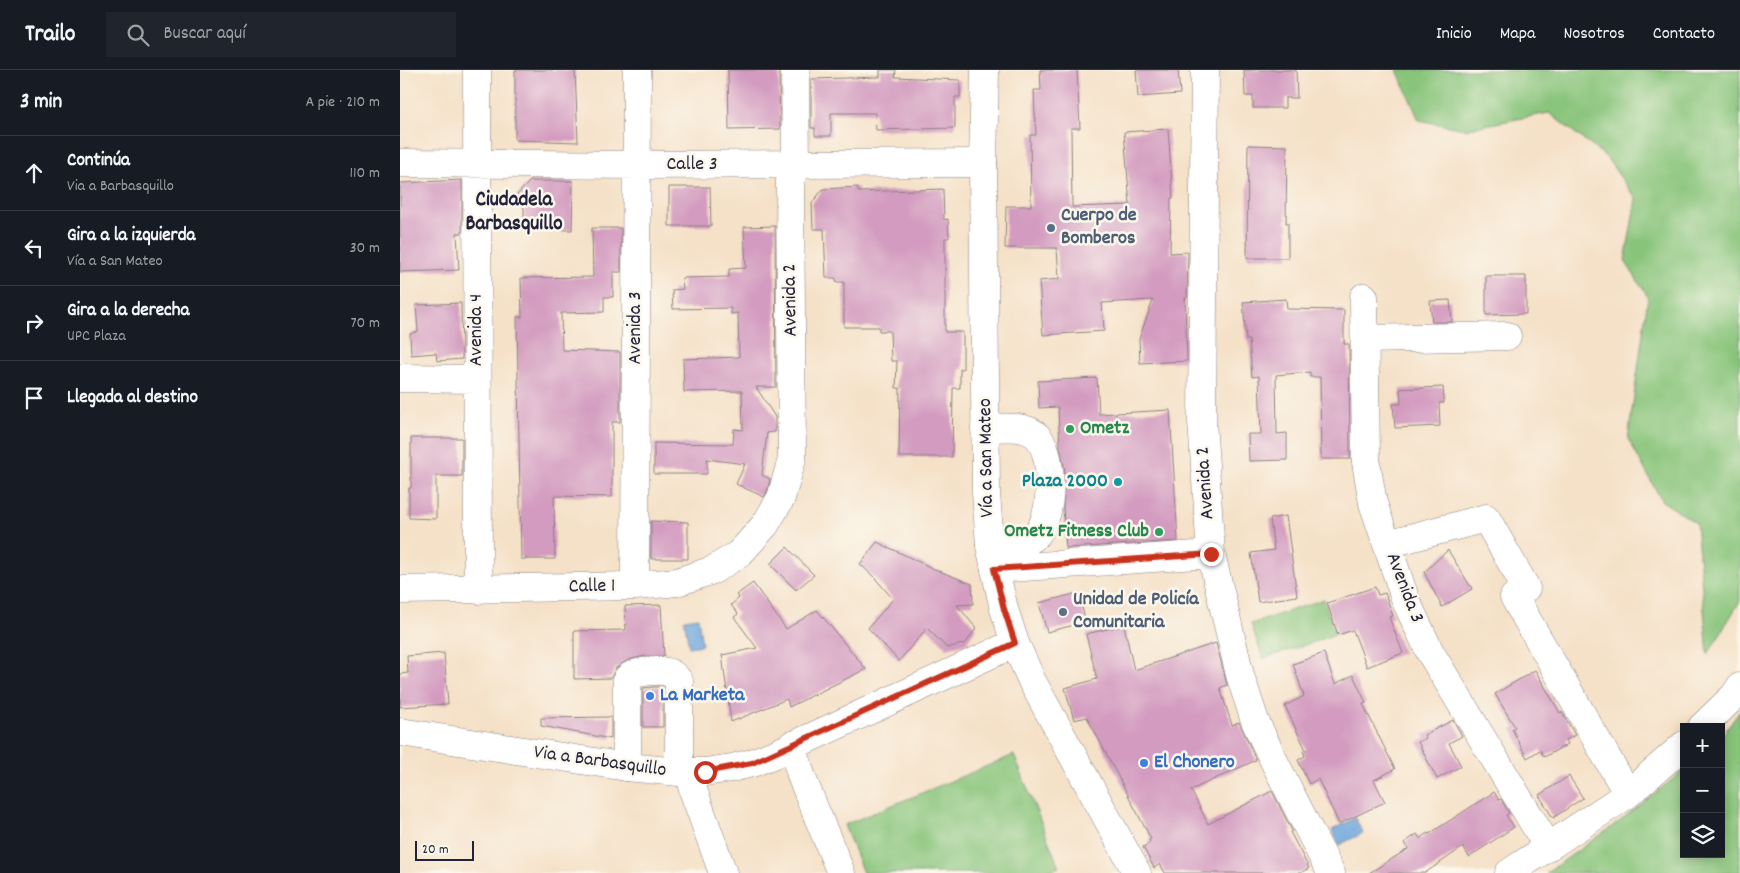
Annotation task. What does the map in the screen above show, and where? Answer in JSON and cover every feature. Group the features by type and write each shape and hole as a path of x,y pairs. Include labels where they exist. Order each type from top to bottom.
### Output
{"street":[{"name":"Avenida 4","path":"477,70 478,590"},
{"name":"Avenida 3","path":"635,586 637,70"},
{"name":"Avenida 2","path":"764,524 781,498 792,459 790,181 796,165 795,70"},
{"name":"Vía a San Mateo","path":"985,70 983,163 985,428 986,493 992,557 1004,609 1015,643 1032,681 1137,873"},
{"name":"Avenida 2","path":"1205,70 1202,421 1211,554 1240,675 1255,721 1331,873"},
{"name":"Calle 3","path":"400,163 637,165 983,163"},
{"name":"Avenida 3","path":"1364,297 1366,462 1373,503 1406,601 1430,652 1548,847"},
{"path":"1366,340 1507,336"},
{"path":"400,378 477,379"},
{"path":"985,428 1025,429 1037,436 1044,448 1049,465 1050,490 1048,511 1042,527 1035,537 1025,543 992,557"},
{"path":"1387,544 1486,518 1526,588 1514,597 1628,794"},
{"name":"Calle 1","path":"400,590 635,586 677,582 713,570 739,554 764,524"},
{"path":"992,557 1211,554"},
{"name":"Via a Barbasquillo","path":"400,732 627,768 685,773 732,768 752,763 1015,643"},
{"path":"627,768 627,679 630,674 636,672 668,672 674,675 679,682 685,773 723,873"},
{"path":"1706,723 1735,695 1740,687"},
{"path":"792,745 802,778 841,873"},
{"path":"1509,873 1628,794 1680,748"}],"green space":[{"path":"1397,70 1740,70 1740,601 1708,654 1696,523 1662,501 1628,439 1648,297 1625,261 1636,199 1606,157 1549,113 1464,129 1419,120"},
{"path":"1324,599 1335,635 1263,659 1251,624"},
{"path":"1740,711 1740,873 1546,873 1619,822 1680,773 1680,858 1725,858 1725,732"},
{"path":"1014,755 1059,867 1044,873 863,873 844,825"}],"water":[{"path":"698,617 702,645 689,647 684,619"},
{"path":"1355,818 1363,833 1339,845 1332,830"}],"building":[{"path":"515,70 575,70 578,142 515,140"},
{"path":"728,70 779,70 780,129 729,130"},
{"path":"880,70 896,70 895,77 960,80 960,97 955,97 955,128 876,130 875,113 831,113 831,136 815,136 815,128 811,128 811,79 880,77"},
{"path":"1040,70 1077,70 1080,128 1071,128 1072,207 1130,205 1124,132 1168,129 1173,198 1171,198 1170,253 1188,252 1187,298 1185,298 1187,361 1140,363 1139,339 1153,300 1102,303 1104,331 1043,335 1039,281 1059,279 1057,248 1005,248 1006,206 1031,206 1030,135 1036,135 1034,90 1041,90"},
{"path":"1136,70 1178,70 1180,94 1138,97"},
{"path":"1244,70 1296,70 1297,98 1285,98 1285,108 1253,108 1253,96 1245,96"},
{"path":"1248,145 1287,146 1286,223 1288,223 1288,258 1247,258"},
{"path":"462,180 462,233 457,233 459,270 400,272 400,183"},
{"path":"530,181 573,181 572,230 524,229 524,208 514,198"},
{"path":"669,187 710,187 711,226 669,226"},
{"path":"858,187 858,192 943,189 944,220 948,219 949,238 945,238 945,332 963,332 963,369 960,369 960,388 953,388 952,457 899,457 900,388 896,388 897,361 891,361 890,331 879,331 879,327 844,327 844,282 836,282 836,278 826,278 824,229 813,229 812,203 823,189"},
{"path":"775,226 776,387 756,387 775,417 775,432 767,433 762,475 770,479 767,492 764,497 736,484 745,464 707,459 707,474 654,474 654,443 733,444 734,429 743,430 742,391 684,392 683,359 739,357 738,313 731,314 731,308 673,309 672,290 683,289 682,278 729,277 729,269 746,268 744,227"},
{"path":"592,228 621,228 621,272 613,272 613,297 604,297 604,312 561,313 562,350 620,352 620,422 612,422 612,497 554,496 555,559 521,559 517,317 522,317 521,278 593,277"},
{"path":"1486,276 1526,276 1526,314 1486,315"},
{"path":"1286,299 1287,309 1344,310 1344,344 1349,344 1350,459 1321,459 1320,377 1310,377 1310,372 1276,375 1277,434 1287,433 1287,460 1249,461 1248,434 1261,434 1259,376 1252,377 1249,340 1246,340 1243,302"},
{"path":"1450,300 1452,322 1432,322 1430,301"},
{"path":"461,303 462,359 437,361 436,353 411,355 410,334 418,331 416,305"},
{"name":"Plaza 2000","path":"1097,378 1099,414 1170,410 1178,541 1066,548 1063,508 1065,471 1060,447 1058,407 1039,408 1038,381"},
{"path":"1443,387 1444,403 1439,403 1440,426 1395,428 1393,404 1401,404 1400,389"},
{"path":"411,438 462,438 462,476 436,476 436,519 409,518"},
{"path":"1286,516 1297,596 1258,602 1251,553 1274,550 1270,519"},
{"path":"651,521 688,522 688,559 651,559"},
{"path":"877,542 934,569 972,584 973,604 957,605 976,628 966,643 947,648 927,628 899,661 868,628 893,599 860,564"},
{"path":"787,547 814,575 796,590 770,564"},
{"path":"1448,550 1472,589 1442,607 1424,572"},
{"path":"753,583 786,629 817,610 866,669 789,707 787,699 731,722 722,655 757,648 734,617 738,614 731,605 739,598 736,595"},
{"path":"1375,587 1378,595 1385,593 1393,616 1389,617 1403,653 1367,667 1353,630 1338,635 1327,603"},
{"name":"Unidad de Policía Comunitaria","path":"1078,593 1086,622 1047,632 1039,603"},
{"path":"661,605 664,656 645,656 628,660 616,668 611,678 574,679 574,631 626,630 625,606"},
{"path":"1124,625 1134,670 1216,643 1227,685 1220,688 1232,725 1239,722 1256,760 1191,790 1208,824 1272,791 1292,831 1290,832 1309,868 1301,873 1165,873 1160,864 1154,868 1143,847 1150,843 1149,840 1151,839 1087,717 1074,720 1065,688 1097,679 1086,634"},
{"path":"444,653 448,704 400,707 400,674 408,673 407,656"},
{"path":"1324,653 1335,684 1353,675 1366,703 1363,704 1395,769 1374,780 1385,802 1339,824 1318,779 1309,784 1298,760 1305,756 1303,751 1306,750 1285,706 1304,696 1293,664"},
{"path":"1535,670 1575,735 1566,740 1568,744 1544,757 1540,750 1527,758 1512,729 1515,727 1495,694"},
{"path":"663,687 663,727 643,727 643,688"},
{"path":"611,717 611,739 541,726 541,718"},
{"path":"1453,720 1462,736 1449,743 1461,766 1437,779 1418,742 1426,738 1424,735"},
{"path":"1569,776 1583,798 1553,818 1539,795"},
{"path":"1494,792 1499,800 1501,799 1509,813 1506,815 1514,827 1469,857 1463,847 1425,873 1369,873 1408,849 1404,843 1417,834 1420,839"}],"place":[{"name":"Cuerpo de Bomberos","path":"1051,228"},
{"name":"Ometz","path":"1070,429"},
{"name":"Plaza 2000","path":"1118,482"},
{"name":"Ometz Fitness Club","path":"1159,532"},
{"name":"Unidad de Policía Comunitaria","path":"1063,612"},
{"name":"La Marketa","path":"650,696"},
{"name":"El Chonero","path":"1144,763"}],"district":[{"name":"Ciudadela Barbasquillo","path":"514,213"}],"route":[{"path":"705,772 752,763 1015,643 994,569 1211,554"}]}
